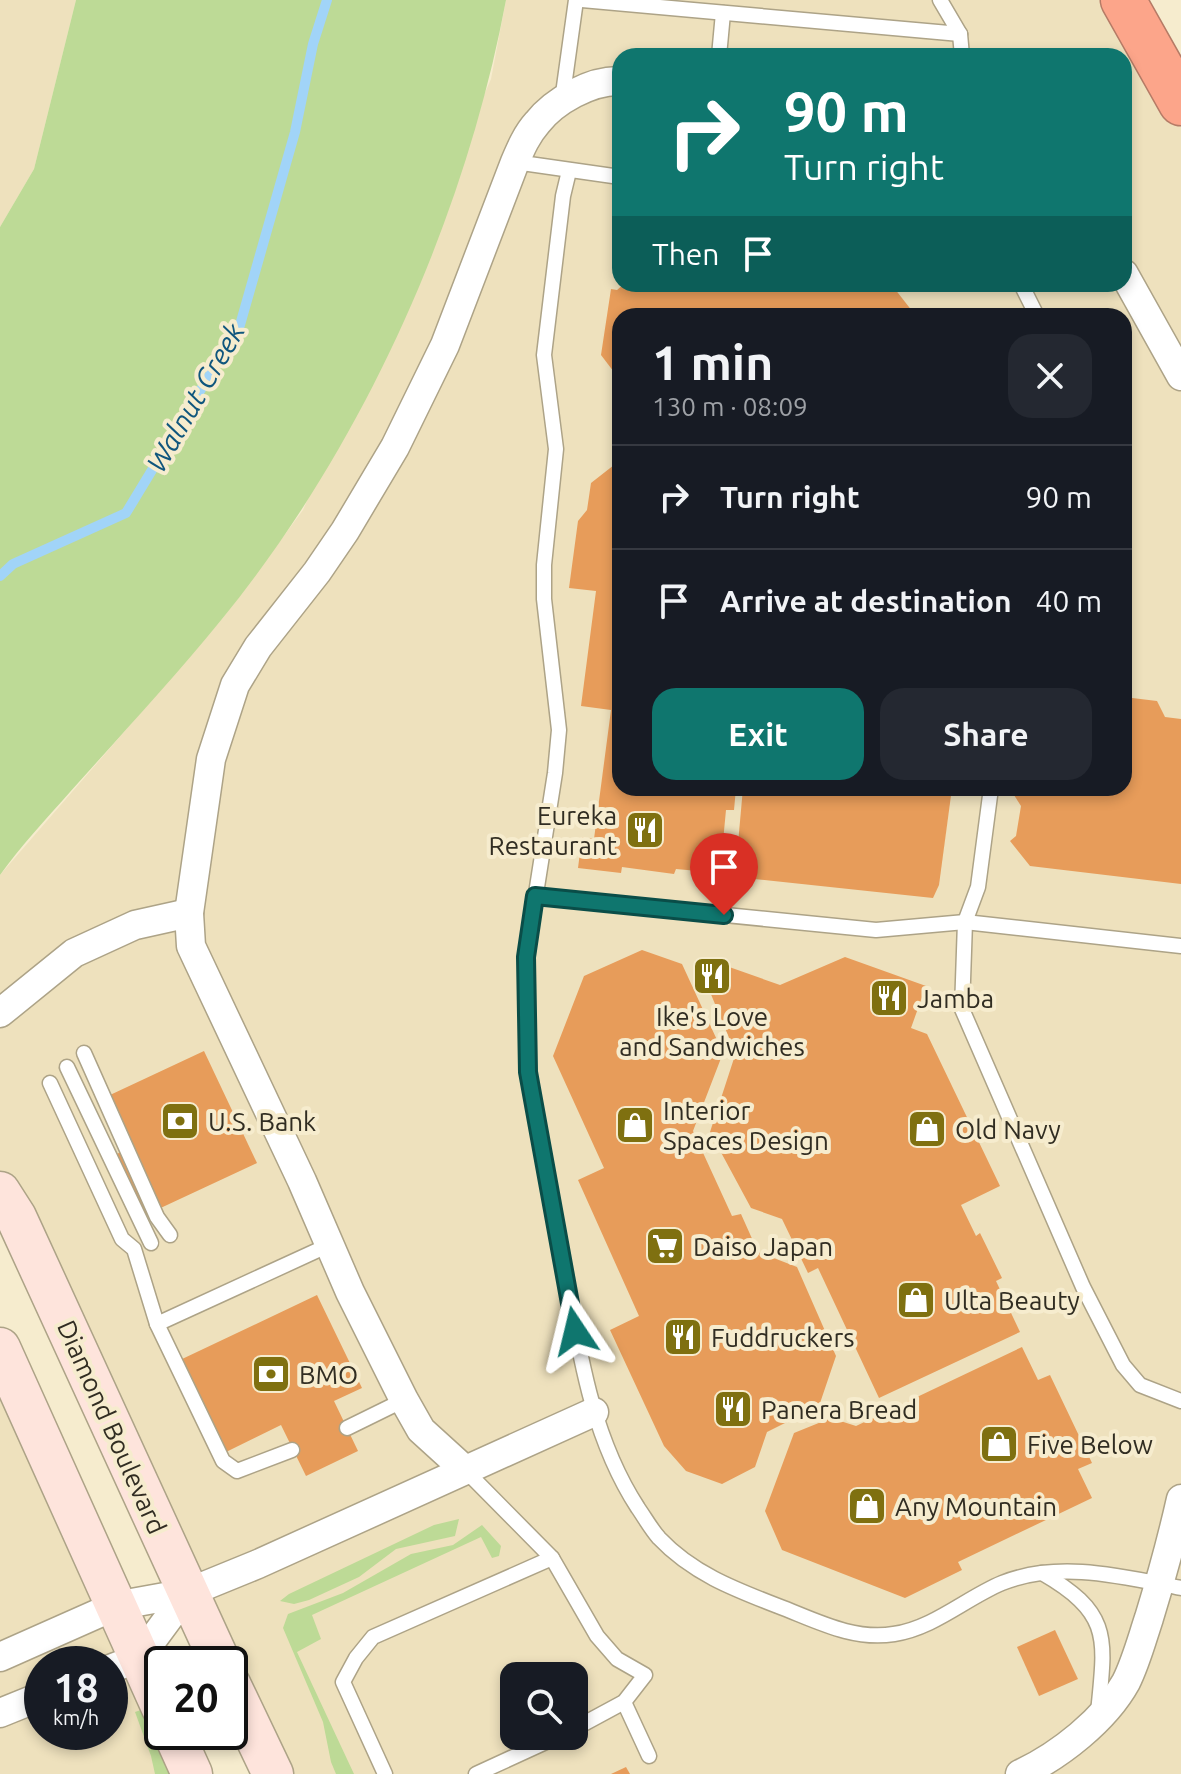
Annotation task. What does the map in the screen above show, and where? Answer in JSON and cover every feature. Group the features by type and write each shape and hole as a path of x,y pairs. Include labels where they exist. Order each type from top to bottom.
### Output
{"highway":[{"path":"1123,0 1181,103"}],"main road":[{"name":"Diamond Boulevard","path":"0,1192 16,1217 212,1646"},
{"path":"0,1348 115,1606 121,1646"},
{"path":"128,1669 144,1687"},
{"path":"248,1722 273,1774"},
{"path":"181,1750 192,1774"}],"street":[{"path":"465,1470 421,1430 404,1400 191,946 189,913 211,759 235,685 258,647 345,531 395,447 445,345 515,162 538,121 562,101 586,88 612,83"},
{"path":"1132,288 1181,376"},
{"path":"0,1013 74,953 135,925 189,913"},
{"path":"0,1657 115,1606 187,1593 258,1564 594,1412"},
{"path":"1020,1774 1069,1745 1097,1718 1125,1683 1170,1586 1181,1499"},
{"path":"128,1659 187,1593"},
{"path":"0,1713 24,1703"}],"lane":[{"path":"562,101 579,0 960,34"},
{"path":"940,0 960,34 961,48"},
{"path":"720,48 723,13"},
{"path":"515,162 612,176"},
{"path":"569,171 563,196 544,355 556,449 544,565 544,599 559,730 526,957 528,1072 581,1359 594,1412 623,1486 656,1536 685,1562 725,1586 844,1631 869,1637 897,1634 948,1614 1002,1583 1042,1573 1103,1573 1170,1586"},
{"path":"990,796 978,887 965,922 962,1009 1083,1287 1123,1365 1140,1385 1181,1401"},
{"path":"535,896 876,930 965,922 1181,946"},
{"path":"84,1053 157,1217 170,1235"},
{"path":"67,1067 151,1243"},
{"path":"50,1083 122,1239 134,1249 157,1324 223,1461 237,1471 292,1450"},
{"path":"157,1324 329,1245"},
{"path":"347,1428 404,1400"},
{"path":"465,1470 552,1558 597,1636 617,1659 645,1675 624,1702 588,1721"},
{"path":"385,1774 343,1682 356,1658 373,1637 552,1558"},
{"path":"1042,1573 1072,1590 1096,1617 1104,1646 1097,1718"},
{"path":"624,1702 649,1756"},
{"path":"476,1774 528,1750"}],"shaded area":[{"path":"0,0 76,0 34,169 0,227"},
{"path":"506,0 1123,0 1181,103 1181,1774 273,1774 248,1721 248,1646 213,1646 0,1192 0,875 222,619 303,510 491,79"},
{"path":"0,1348 144,1668 144,1750 181,1750 192,1774 0,1774"}],"green space":[{"path":"76,0 506,0 488,82 464,165 435,246 402,327 363,405 320,480 273,552 222,619 0,875 0,227 34,169"},
{"path":"459,1519 455,1536 396,1549 359,1577 309,1600 294,1604 280,1601 434,1525"},
{"path":"482,1525 501,1546 499,1556 492,1558 481,1537 312,1615 321,1639 297,1652 354,1774 336,1774 323,1722 283,1628 288,1614 343,1593 411,1554 453,1545"},
{"path":"141,1710 144,1717 144,1737 135,1712"},
{"path":"149,1750 159,1750 170,1774 155,1774"}],"building":[{"path":"611,289 612,292 897,292 910,308 612,308 612,369 601,355"},
{"path":"612,467 612,796 735,796 734,810 726,810 720,873 676,869 674,874 622,867 621,873 578,868 582,837 594,839 611,710 581,706 596,591 569,588 578,521 587,510 591,483"},
{"path":"1132,698 1157,701 1165,717 1181,719 1181,884 1030,866 1010,841 1016,836 1021,806 1015,796 1132,796"},
{"path":"742,796 951,796 939,885 933,898 735,877"},
{"path":"642,950 682,964 723,1053 693,1131 732,1216 741,1214 758,1252 797,1267 836,1356 819,1406 767,1432 755,1467 722,1484 686,1471 664,1446 610,1330 639,1316 578,1180 604,1168 553,1056 584,976"},
{"path":"845,957 926,986 911,1028 927,1034 1000,1186 961,1205 976,1236 980,1233 1002,1278 996,1281 1020,1332 879,1398 818,1268 808,1273 782,1219 751,1208 710,1132 739,1043 730,1040 700,968 715,962 780,985"},
{"name":"U.S. Bank","path":"204,1051 257,1163 137,1219 108,1158 134,1146 110,1095"},
{"name":"BMO","path":"317,1295 362,1388 334,1401 358,1451 306,1476 281,1425 224,1453 180,1360"},
{"path":"1022,1347 1038,1380 1050,1375 1092,1463 1078,1469 1092,1498 958,1562 962,1570 905,1598 782,1550 765,1511 794,1433 831,1418 856,1426"},
{"path":"1055,1630 1078,1679 1039,1696 1017,1647"},
{"path":"626,1767 630,1774 611,1774"}],"waterway":[{"name":"Walnut Creek","path":"0,576 13,564 126,513 240,325 295,132 313,44 327,0"}],"place":[{"name":"Eureka Restaurant","path":"645,830"},
{"name":"Ike's Love and Sandwiches","path":"712,976"},
{"name":"Jamba","path":"889,998"},
{"name":"U.S. Bank","path":"180,1121"},
{"name":"Interior Spaces Design","path":"635,1125"},
{"name":"Old Navy","path":"927,1129"},
{"name":"Daiso Japan","path":"665,1246"},
{"name":"Ulta Beauty","path":"916,1300"},
{"name":"Fuddruckers","path":"683,1337"},
{"name":"BMO","path":"271,1374"},
{"name":"Panera Bread","path":"733,1409"},
{"name":"Five Below","path":"999,1444"},
{"name":"Any Mountain","path":"867,1506"}],"route":[{"path":"575,1331 528,1072 526,957 535,896 724,915"}]}
